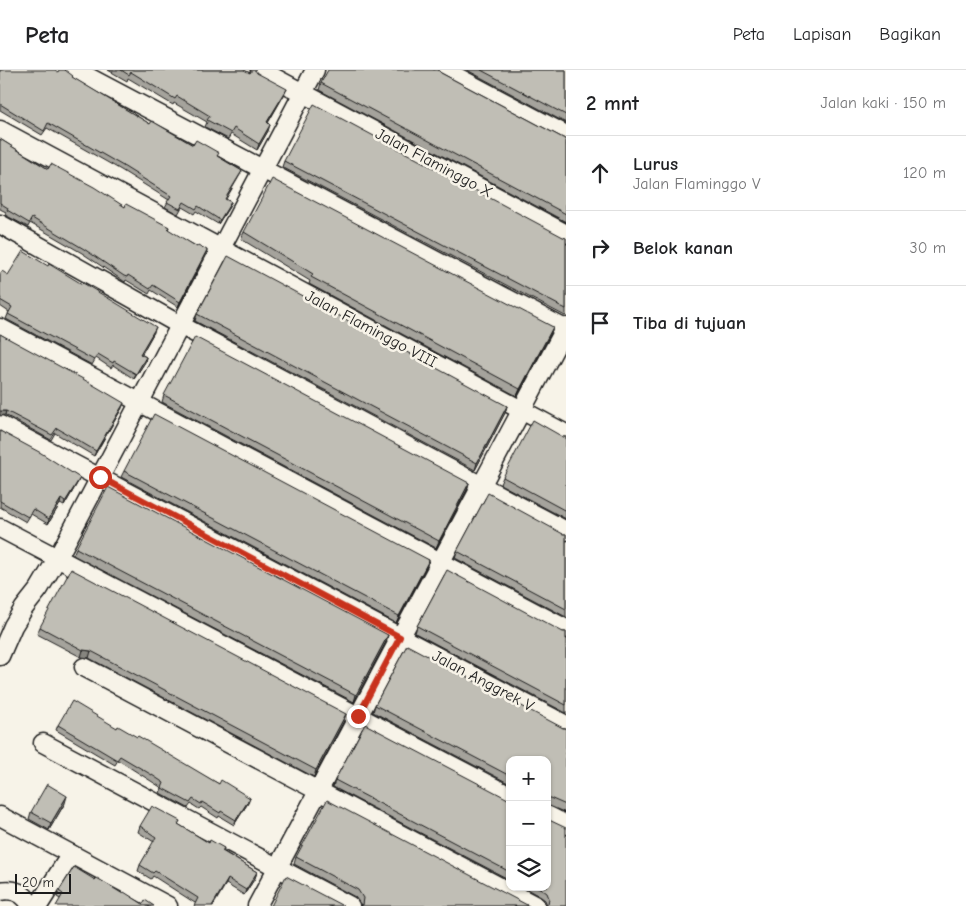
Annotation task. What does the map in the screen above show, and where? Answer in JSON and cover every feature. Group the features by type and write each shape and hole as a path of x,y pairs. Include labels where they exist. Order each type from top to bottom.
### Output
{"street":[{"path":"75,70 565,328 257,906"},
{"name":"Jalan Flaminggo X","path":"260,70 566,234"},
{"path":"0,656 13,626 58,557 315,70"},
{"path":"444,70 566,135"},
{"name":"Jalan Flaminggo VIII","path":"0,130 566,434"},
{"path":"0,224 180,325 566,531"},
{"path":"0,328 566,629"},
{"name":"Jalan Anggrek V","path":"0,425 566,725"},
{"path":"0,528 506,794"},
{"path":"84,667 536,906"},
{"path":"43,742 350,906"},
{"path":"0,816 168,906"},
{"path":"551,817 566,825"},
{"path":"38,906 71,854"},
{"path":"2,890 19,892 31,906"}],"building":[{"path":"0,70 55,70 58,72 59,70 65,70 72,77 150,124 152,121 193,145 196,140 219,153 217,156 242,171 225,199 231,202 220,220 198,206 196,209 184,202 180,209 167,202 171,196 123,166 48,123 44,131 0,104"},
{"path":"121,70 244,70 250,73 252,70 255,70 257,73 287,89 267,122 270,125 259,144 234,128 231,133 207,120 210,116 177,96 175,99 131,72 129,75"},
{"path":"328,70 438,70 566,139 566,214 321,83"},
{"path":"481,70 566,70 566,115"},
{"path":"314,104 566,238 566,309 284,161"},
{"path":"0,139 48,169 51,164 94,187 125,207 126,204 169,227 168,229 197,247 198,245 207,250 180,302 153,285 150,289 128,275 127,277 124,276 84,249 32,218 29,223 7,210 8,208 0,203"},
{"path":"272,179 553,327 520,389 311,277 313,274 244,232"},
{"path":"23,251 83,283 156,327 140,354 146,357 136,374 98,354 94,360 8,314 12,307 0,300 0,274 2,271 8,275"},
{"path":"228,256 507,406 477,463 197,314"},
{"path":"0,334 124,403 96,451 57,428 52,435 6,411 0,411"},
{"path":"195,337 469,483 439,541 164,395"},
{"path":"154,414 429,560 399,616 124,471"},
{"path":"533,420 566,437 566,511 503,477"},
{"path":"0,431 41,453 80,478 65,502 61,499 49,519 33,509 28,517 0,501"},
{"path":"108,487 388,635 356,695 76,548"},
{"path":"488,493 566,534 566,609 457,551"},
{"path":"71,569 346,714 316,770 91,651 83,650 40,627"},
{"path":"447,570 566,632 566,705 417,626"},
{"path":"407,645 566,728 566,805 551,798 551,756 506,756 506,774 375,705"},
{"path":"72,701 117,728 118,726 138,736 219,784 221,780 250,798 236,820 202,802 201,804 193,799 190,803 162,788 164,783 152,775 120,756 117,760 58,725"},
{"path":"365,724 506,798 506,870 335,780"},
{"path":"47,784 67,796 51,823 31,812"},
{"path":"327,800 529,906 359,906 362,905 363,898 358,890 296,857"},
{"path":"152,806 180,821 178,824 209,843 210,840 224,848 222,851 257,872 246,890 228,879 212,906 194,906 198,898 155,871 153,873 140,865 156,837 140,826"},
{"path":"551,821 566,828 566,906 546,906 549,898 544,891 551,891"},
{"path":"74,867 123,894 124,892 143,904 145,900 154,906 56,906 63,894 59,891"},
{"path":"286,876 343,906 271,906"}],"route":[{"path":"100,477 400,637 358,716"}]}
